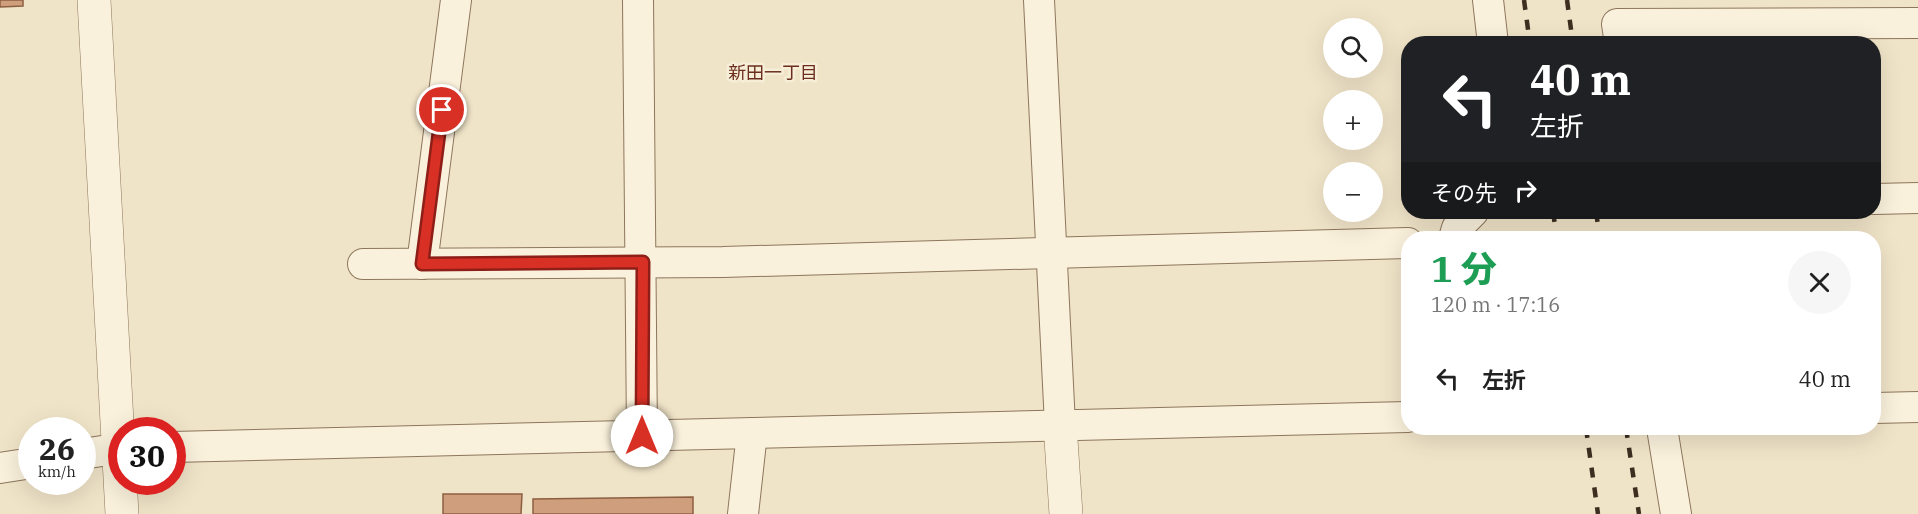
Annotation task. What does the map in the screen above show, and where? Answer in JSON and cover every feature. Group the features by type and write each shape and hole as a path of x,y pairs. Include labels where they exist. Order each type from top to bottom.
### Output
{"street":[{"path":"94,0 117,417"},
{"path":"422,264 456,0"},
{"path":"638,0 643,262 642,436"},
{"path":"1039,0 1065,514"},
{"path":"1488,0 1492,36"},
{"path":"1619,36 1617,24 1769,12 1918,23"},
{"path":"1881,199 1918,198"},
{"path":"1456,231 1466,219"},
{"path":"363,264 643,262 1401,243"},
{"path":"1881,408 1918,407"},
{"path":"186,447 1401,417"},
{"path":"743,514 752,433"},
{"path":"1663,435 1676,514"},
{"path":"0,468 18,465"},
{"path":"121,495 122,514"}],"building":[{"path":"0,0 23,0 23,6 0,7"},
{"path":"443,494 522,494 521,514 443,514"},
{"path":"693,497 693,514 533,514 533,499"}],"railway":[{"path":"1524,0 1529,36"},
{"path":"1567,0 1572,36"},
{"path":"1554,219 1556,231"},
{"path":"1597,219 1599,231"},
{"path":"1587,435 1598,514"},
{"path":"1627,435 1639,514"}],"district":[{"name":"新田一丁目","path":"773,73"}],"route":[{"path":"442,110 422,264 643,262 642,436"}]}
